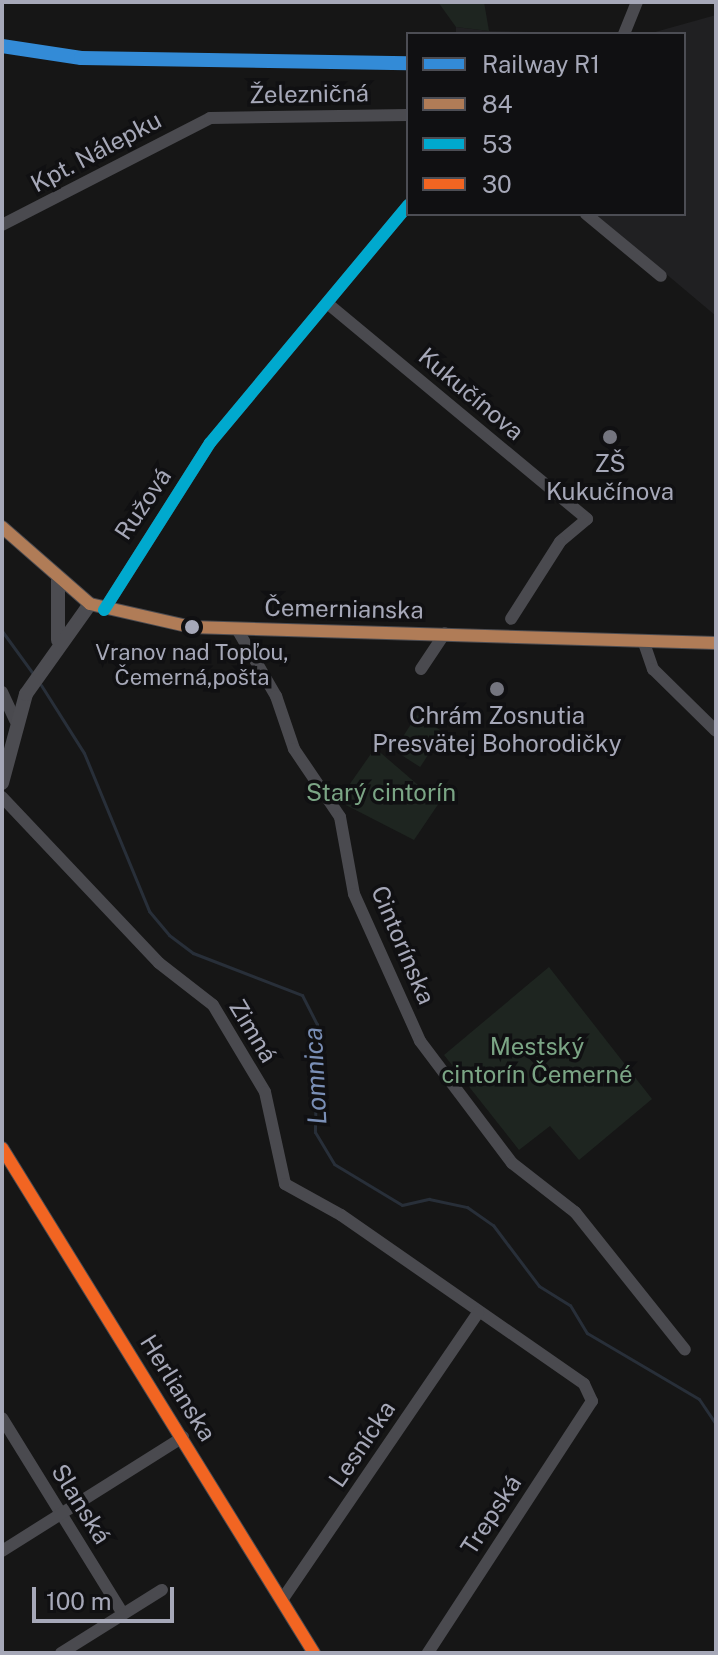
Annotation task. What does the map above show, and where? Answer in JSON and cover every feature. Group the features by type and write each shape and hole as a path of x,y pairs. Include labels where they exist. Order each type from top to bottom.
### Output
{"main road":[{"name":"Čemernianska","path":"2,527 58,580 97,607 237,629 716,643"},
{"path":"58,580 58,640"},
{"path":"2,783 15,720 26,694 58,640 97,607"},
{"name":"Herlianska","path":"2,1148 314,1653"}],"street":[{"path":"625,32 637,2"},
{"name":"Železničná","path":"210,118 406,115"},
{"name":"Kpt. Nálepku","path":"2,225 210,118"},
{"name":"Ružová","path":"97,607 210,443 406,207"},
{"path":"588,216 661,276"},
{"name":"Kukučínova","path":"327,303 587,519 560,542 511,619"},
{"name":"Cintorínska","path":"237,629 276,696 294,749 340,817 354,894 420,1041 512,1163 575,1212 685,1350"},
{"path":"421,669 445,633"},
{"path":"644,643 653,669 716,731"},
{"path":"2,692 15,720"},
{"name":"Zimná","path":"2,797 159,963 213,1005 265,1092 285,1184 341,1215 584,1384 592,1401"},
{"name":"Lesnícka","path":"282,1600 478,1313"},
{"name":"Trepská","path":"428,1653 592,1401"},
{"name":"Slanská","path":"2,1418 123,1614"},
{"path":"2,1551 183,1437"},
{"path":"61,1653 162,1590"}],"shaded area":[{"path":"716,15 716,316 597,216 686,216 686,32 655,32"},
{"path":"456,27 536,32 456,32"}],"green space":[{"path":"438,2 484,2 489,31 456,27"},
{"path":"417,715 443,732 420,767 394,750"},
{"name":"Starý cintorín","path":"375,748 439,803 414,840 338,801"},
{"name":"Mestský cintorín Čemerné","path":"549,967 652,1099 579,1160 550,1126 519,1150 444,1055"}],"waterway":[{"name":"Lomnica","path":"2,631 34,675"},
{"name":"Lomnica","path":"41,685 84,753 149,911 169,935 193,953 302,995 317,1024 315,1132 334,1164 402,1205 429,1199 467,1207 493,1225 539,1286 570,1305 587,1333 699,1399 716,1424"}],"rail line":[{"name":"R1","path":"2,46 81,58 406,63"}],"transit line":[{"name":"53","path":"104,610 210,443 406,207"},
{"name":"84","path":"2,527 90,604 191,627 716,643"},
{"name":"30","path":"2,1148 314,1653"}],"place":[{"name":"ZŠ Kukučínova","path":"610,437"},
{"name":"Vranov nad Topľou, Čemerná,pošta","path":"192,627"},
{"name":"Chrám Zosnutia Presvätej Bohorodičky","path":"497,689"}]}
